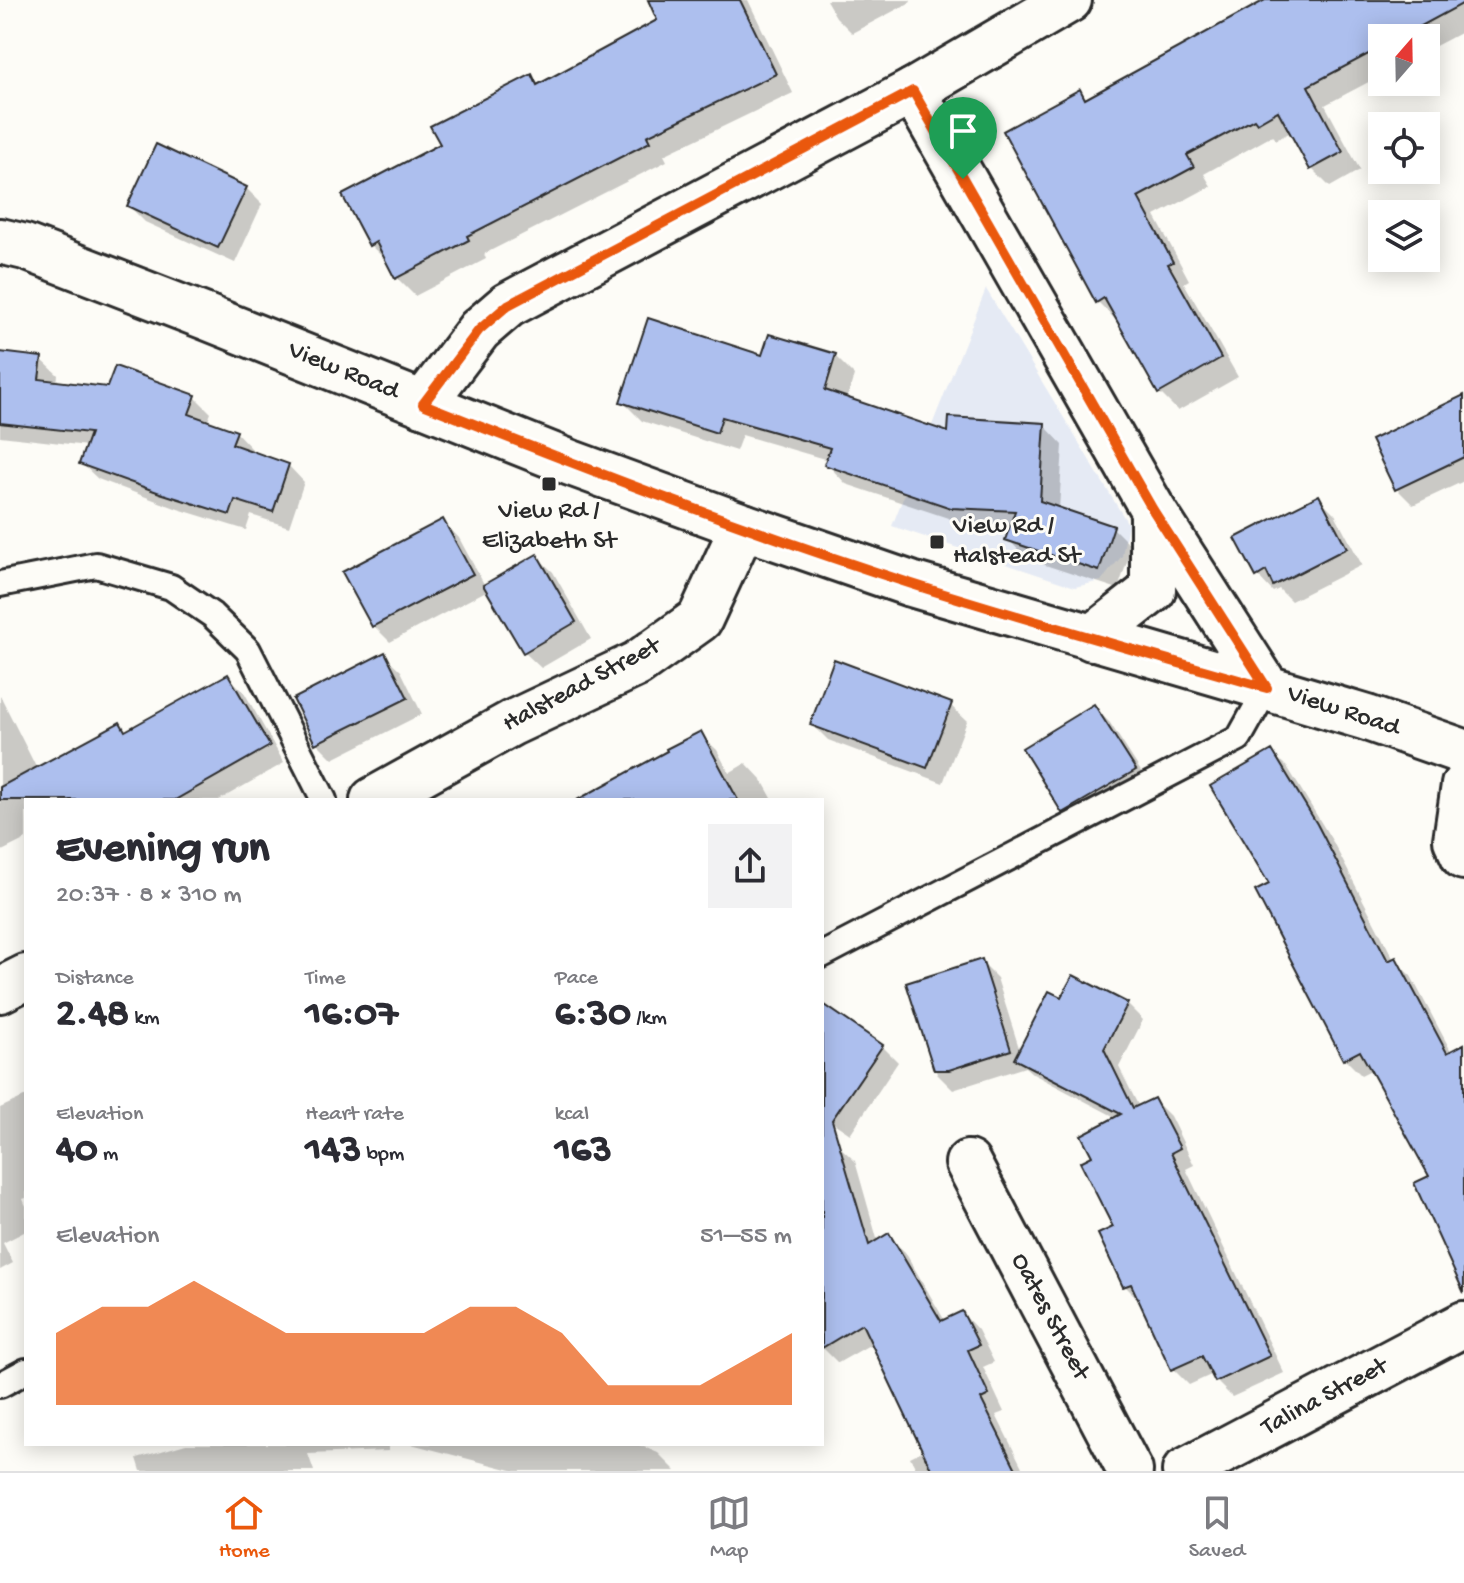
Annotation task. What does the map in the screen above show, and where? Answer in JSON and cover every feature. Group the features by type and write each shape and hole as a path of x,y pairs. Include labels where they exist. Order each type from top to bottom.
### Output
{"street":[{"path":"423,404 479,330 508,305 913,91 1069,0"},
{"path":"913,91 1153,510 1267,688"},
{"name":"View Road","path":"0,241 39,252 571,463 743,526 911,584 1367,718 1464,752"},
{"path":"1092,638 1153,590 1153,510"},
{"name":"Halstead Street","path":"377,798 512,723 637,664 700,619 743,526"},
{"path":"1464,785 1456,840 1464,857"},
{"path":"0,990 24,978"},
{"name":"Oates Street","path":"968,1163 1130,1471"},
{"name":"Talina Street","path":"1185,1471 1464,1324"}],"lane":[{"path":"0,584 96,565 171,587 212,615 248,650 323,798"},
{"path":"824,954 1239,738 1267,688"},
{"path":"0,1385 24,1372"}],"shaded area":[{"path":"986,289 1128,524 1122,556 1101,581 1075,587 892,526"}],"building":[{"path":"648,0 740,0 776,74 647,136 650,142 467,236 469,240 395,279 376,242 369,246 342,195 440,144 430,126 532,74 537,85 657,20"},
{"path":"1265,0 1464,0 1464,3 1425,24 1368,24 1368,54 1308,86 1343,152 1310,170 1278,111 1257,123 1254,119 1187,155 1194,167 1138,197 1173,262 1168,264 1221,358 1158,394 1104,298 1096,303 1003,131 1080,89 1085,99"},
{"path":"156,144 247,187 218,248 127,206"},
{"path":"648,318 762,355 769,334 836,354 825,390 948,432 949,417 1045,423 1040,501 1114,526 1099,571 1005,540 1015,511 951,508 824,465 830,448 722,417 717,433 620,402"},
{"path":"0,352 42,357 39,379 107,387 115,366 196,395 189,414 237,431 232,444 289,464 273,512 235,500 230,515 79,464 90,433 0,423"},
{"path":"1464,395 1464,457 1395,490 1371,440"},
{"path":"1319,495 1347,548 1273,586 1266,571 1256,577 1235,538"},
{"path":"443,519 473,574 372,627 342,572"},
{"path":"537,554 576,622 523,653 483,585"},
{"path":"385,652 408,698 315,744 293,699"},
{"path":"834,659 952,703 927,768 810,725"},
{"path":"228,674 270,746 179,798 0,800 0,787 120,722 125,731"},
{"path":"1094,704 1136,770 1062,813 1022,748"},
{"path":"701,731 737,798 581,798 667,751"},
{"path":"1272,750 1317,824 1388,961 1396,957 1447,1053 1464,1044 1464,1293 1414,1183 1429,1176 1360,1051 1343,1060 1255,891 1269,884 1210,786"},
{"path":"982,959 1011,1050 949,1070 934,1070 906,983"},
{"path":"1073,975 1128,1003 1104,1049 1133,1108 1154,1098 1180,1148 1171,1153 1270,1356 1215,1382 1202,1356 1171,1370 1131,1284 1123,1287 1098,1234 1113,1227 1080,1162 1092,1156 1081,1135 1121,1114 1014,1059 1049,991 1061,997"},
{"path":"824,1004 883,1045 832,1120 869,1245 889,1233 941,1321 962,1311 979,1345 968,1350 989,1395 981,1399 1017,1471 932,1471 862,1324 824,1347"}],"place":[{"name":"View Rd / Elizabeth St","path":"549,484"},
{"name":"View Rd / Halstead St","path":"937,542"}],"route":[{"path":"913,91 963,179 1153,510 1267,688 911,584 571,463 423,404 479,330 508,305 913,91"}]}
